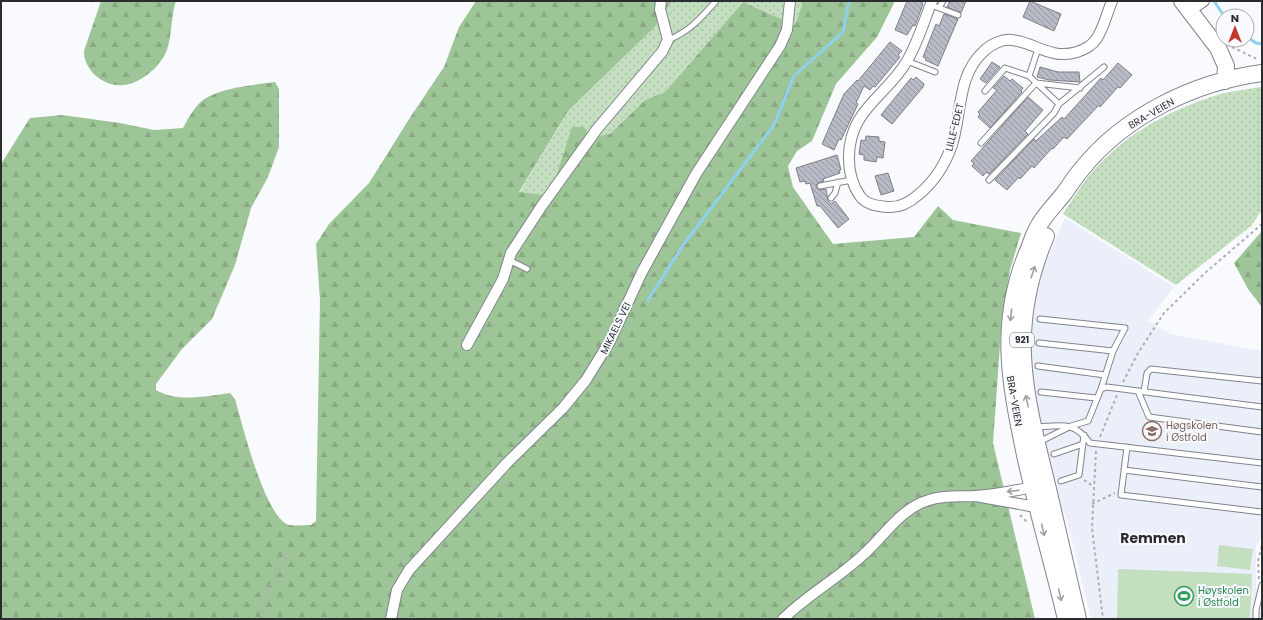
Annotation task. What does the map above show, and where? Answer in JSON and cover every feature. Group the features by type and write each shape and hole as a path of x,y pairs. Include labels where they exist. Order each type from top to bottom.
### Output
{"main road":[{"path":"1194,4 1206,34 1218,48 1226,66 1226,81"},
{"name":"BRA-VEIEN","path":"1066,619 1032,487 1030,436 1022,368 1022,337 1026,298 1042,246 1065,192 1095,154 1136,120 1173,100 1226,81 1262,73"},
{"name":"BRA-VEIEN","path":"1030,436 1049,493 1078,619"}],"street":[{"path":"468,345 503,279 514,247 568,167 618,103 662,52 668,40 660,9 662,1"},
{"name":"MIKAELS VEI","path":"392,619 396,590 409,570 476,495 563,408 596,365 616,329 657,244 693,180 780,46 787,30 790,1"},
{"name":"LILLE-EDET","path":"934,5 907,61 898,74 866,109 855,128 849,159 852,180 862,200 874,206 895,208 913,200 929,187 942,168 952,144 965,82 973,63 984,50 997,42 1012,40 1056,54 1065,54 1086,49 1099,34 1112,1"},
{"path":"783,619 806,598 864,554 903,514 916,505 930,499 976,496 1032,487 1049,493 1037,506 1001,502 976,496"}],"lane":[{"path":"668,40 681,35 695,25 716,1"},
{"path":"934,5 943,1"},
{"path":"934,5 958,15"},
{"path":"1029,76 1038,49"},
{"path":"907,61 935,72"},
{"path":"989,180 1054,113 1059,104 1104,67"},
{"path":"985,91 1005,68 1029,76 1059,104"},
{"path":"1036,83 1080,88"},
{"path":"981,143 1036,83"},
{"path":"820,186 852,180"},
{"path":"831,198 835,193 838,182"},
{"path":"509,260 528,269"},
{"path":"1030,436 1088,421 1096,398 1101,389 1113,351 1125,328 1040,319"},
{"path":"1039,343 1113,351"},
{"path":"1038,366 1105,375"},
{"path":"1262,381 1151,369 1147,372 1141,392 1149,417 1262,432"},
{"path":"1101,389 1107,387 1262,407"},
{"path":"1041,392 1096,398"},
{"path":"1030,436 1071,426 1084,435 1090,443 1262,463"},
{"path":"1061,481 1079,475 1084,435"},
{"path":"1054,454 1083,444"},
{"path":"1127,447 1121,495 1262,512"},
{"path":"1124,470 1262,487"},
{"path":"1256,619 1261,587"}],"path":[{"path":"1234,48 1241,53 1262,61"},
{"path":"1079,475 1093,486"},
{"path":"1092,504 1122,491"},
{"path":"1017,513 1022,516 1030,528"},
{"path":"1261,587 1258,561 1262,545"},
{"path":"264,619 261,601 289,552"}],"shaded area":[{"name":"Høgskolen i Østfold","path":"1065,218 1174,287 1148,321 1170,334 1262,351 1262,536 1256,547 1256,590 1262,619 1091,619 1067,519 1057,497 1028,365 1034,302 1044,266"}],"green space":[{"path":"101,1 176,1 170,38 163,58 151,72 135,82 123,85 109,83 96,76 87,65 84,51"},
{"path":"476,1 672,1 655,27 568,111 519,192 550,196 572,127 584,127 590,137 610,134 645,100 665,92 743,2 795,25 802,5 801,1 895,1 877,37 836,84 812,141 797,151 788,166 793,187 833,244 914,237 938,206 953,220 1021,233 1010,270 1002,317 993,443 1035,619 1,619 1,164 30,118 62,115 120,123 154,130 183,128 196,107 208,97 232,89 275,82 279,89 279,147 268,177 251,208 235,265 212,319 182,349 156,384 156,390 173,396 192,398 230,393 235,399 249,448 271,506 280,519 289,525 311,525 316,521 320,300 316,244 329,224 369,183 444,67 459,27"},
{"path":"672,1 801,1 802,5 795,25 743,2 665,92 645,100 610,134 590,137 551,196 519,193 568,111 655,27"},
{"path":"1259,87 1262,88 1262,210 1251,226 1176,285 1063,214 1076,193 1098,166 1112,152 1144,128 1180,109 1198,102 1222,94"},
{"path":"1262,231 1262,307 1248,289 1234,263"},
{"path":"1219,545 1253,549 1250,570 1217,566"},
{"name":"Høyskolen i Østfold","path":"1118,569 1252,574 1250,619 1117,619"}],"building":[{"path":"907,1 923,1 923,4 915,26 913,25 907,35 895,30"},
{"path":"950,1 966,1 961,13 947,7"},
{"path":"1030,1 1061,14 1054,31 1023,17"},
{"path":"944,14 958,19 938,66 925,60 926,58 923,57 936,24 939,26"},
{"path":"890,42 902,51 898,55 900,57 875,87 873,86 870,90 864,86 856,103 858,104 841,140 839,139 834,150 822,144 844,94 857,80 858,81"},
{"path":"992,62 1000,67 986,83 980,79"},
{"path":"1118,63 1132,75 1120,88 1118,87 1100,107 1099,105 1067,139 1064,137 1034,168 1032,166 1007,190 995,180 1034,139 1036,141 1062,117 1064,119 1101,78 1103,80"},
{"path":"1040,67 1058,72 1079,72 1080,82 1049,80 1037,77"},
{"path":"1004,76 1010,81 1012,79 1023,88 1021,91 1022,92 990,128 978,117 980,114 978,112 997,90 993,88"},
{"path":"916,77 924,84 923,87 892,124 881,115 911,78 913,80"},
{"path":"1028,97 1043,110 1025,131 1028,134 989,174 986,172 983,176 972,166 974,163 971,161"},
{"path":"866,136 879,137 879,141 885,142 883,158 877,157 876,162 864,160 864,155 859,154 861,140 865,141"},
{"path":"837,155 841,170 839,170 840,173 823,179 824,181 818,183 816,186 819,190 826,189 828,201 831,204 835,201 849,219 838,228 820,206 817,206 810,183 806,184 805,181 800,182 796,168"},
{"path":"888,173 894,191 881,195 875,176"}],"waterway":[{"path":"648,300 684,244 774,125 794,76 843,32 849,1"},
{"path":"1214,1 1219,8"},
{"path":"1255,42 1262,44"}],"place":[{"name":"Høgskolen i Østfold","path":"1152,431"},
{"name":"Høyskolen i Østfold","path":"1184,596"}],"district":[{"name":"Remmen","path":"1153,538"}]}
